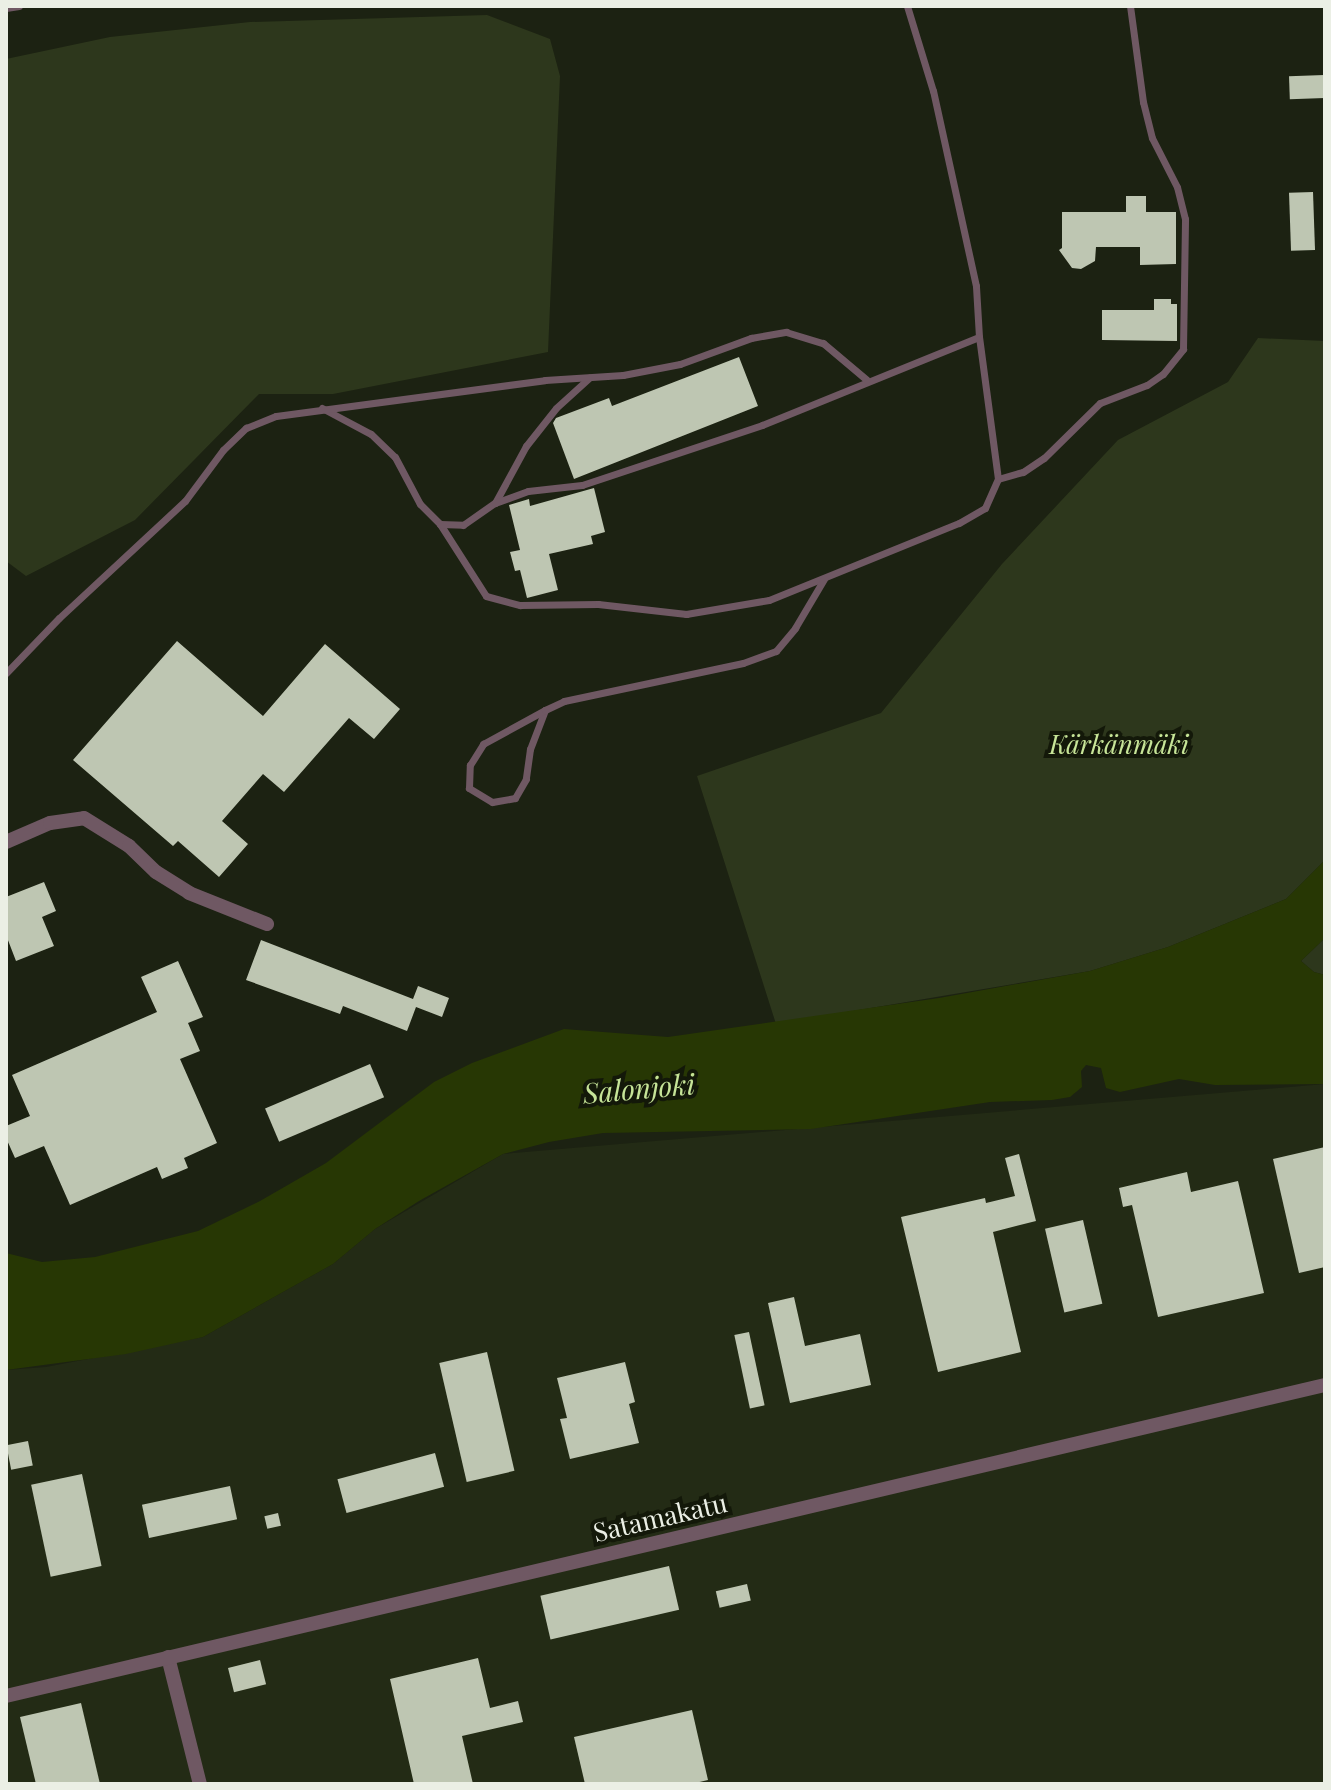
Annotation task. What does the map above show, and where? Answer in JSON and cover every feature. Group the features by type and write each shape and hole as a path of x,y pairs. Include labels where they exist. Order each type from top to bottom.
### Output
{"street":[{"path":"6,842 50,823 84,818 129,846 156,872 189,893 267,924"},
{"name":"Satamakatu","path":"6,1696 1325,1385"},
{"path":"168,1657 200,1784"}],"lane":[{"path":"6,8 19,6"},
{"path":"322,408 371,434 395,457 420,504 440,524 486,596 520,605 598,604 686,614 769,600 959,523 985,508 998,479 979,337 976,286 933,91 907,6"},
{"path":"998,479 1023,472 1044,458 1100,403 1147,385 1163,374 1183,349 1185,219 1177,187 1152,138 1143,102 1130,6"},
{"path":"6,673 59,618 185,501 223,450 246,428 276,416 322,408 623,375 680,364 751,338 786,332 823,343 867,380"},
{"path":"440,524 463,525 495,503 528,491 582,485 762,425 979,337"},
{"path":"495,503 526,446 556,408 590,377"},
{"path":"545,710 530,749 526,779 515,798 492,802 469,788 470,765 483,744 545,710 564,701 743,663 776,651 795,628 824,579"}],"shaded area":[{"path":"1325,1084 1325,1784 6,1784 6,1370 46,1367 203,1337 333,1264 375,1229 503,1154"}],"green space":[{"path":"487,15 550,39 560,76 548,352 333,394 259,394 135,520 26,576 6,561 6,59 110,37 250,22"},
{"name":"Kärkänmäki","path":"1258,338 1325,341 1325,860 1286,899 1168,947 1090,971 776,1024 697,776 881,713 1002,564 1118,440 1228,382"},
{"path":"1325,938 1325,975 1314,972 1301,961"}],"water":[{"name":"Salonjoki","path":"1325,860 1325,938 1301,961 1314,972 1325,975 1325,1084 1215,1085 1179,1079 1120,1092 1106,1088 1101,1068 1086,1065 1081,1071 1082,1087 1070,1097 1052,1100 990,1102 811,1129 603,1133 549,1142 503,1154 419,1201 375,1229 333,1264 203,1337 126,1354 6,1370 6,1253 42,1262 95,1257 198,1231 260,1201 326,1163 434,1082 472,1063 564,1029 668,1037 939,998 1090,971 1168,947 1286,899"}],"building":[{"path":"1324,75 1325,98 1290,99 1289,76"},
{"path":"1313,192 1315,250 1291,251 1289,193"},
{"path":"1126,196 1146,196 1146,212 1176,212 1176,264 1140,265 1140,247 1096,247 1095,261 1081,269 1072,268 1059,250 1062,248 1062,212 1126,212"},
{"path":"1154,299 1171,299 1171,304 1177,304 1177,341 1102,340 1102,310 1154,310"},
{"path":"739,357 758,406 574,479 553,423 556,418 609,398 612,406"},
{"path":"594,488 605,532 591,536 593,544 549,554 558,590 527,598 520,570 515,571 510,552 520,550 509,505 529,499 530,506"},
{"path":"177,641 263,716 325,644 400,709 374,739 349,718 284,792 263,774 222,821 248,844 219,877 178,841 173,846 73,760"},
{"path":"44,882 56,911 42,917 54,946 16,961 6,935 6,897"},
{"path":"261,940 413,999 418,986 449,998 442,1017 416,1007 407,1031 343,1006 340,1014 246,980"},
{"path":"178,961 203,1017 188,1023 200,1051 180,1059 217,1143 184,1158 188,1168 162,1179 157,1167 70,1205 44,1146 15,1158 6,1138 6,1126 30,1116 12,1075 157,1012 141,977"},
{"path":"370,1064 384,1097 279,1142 265,1109"},
{"path":"1325,1147 1325,1267 1299,1273 1273,1159"},
{"path":"1019,1154 1036,1221 993,1232 1021,1352 938,1372 901,1217 985,1198 986,1203 1015,1196 1005,1158"},
{"path":"1187,1172 1191,1192 1238,1181 1264,1293 1158,1317 1132,1205 1123,1207 1119,1188"},
{"path":"1083,1220 1102,1304 1064,1313 1045,1229"},
{"path":"794,1297 805,1346 860,1334 871,1385 790,1403 768,1303"},
{"path":"749,1332 765,1405 750,1408 734,1335"},
{"path":"487,1352 514,1471 467,1482 439,1363"},
{"path":"625,1362 635,1402 629,1404 639,1443 570,1459 560,1419 567,1418 557,1378"},
{"path":"28,1441 33,1466 11,1470 6,1445"},
{"path":"435,1453 444,1487 347,1513 337,1479"},
{"path":"82,1474 102,1566 51,1577 31,1485"},
{"path":"230,1486 237,1519 149,1538 142,1505"},
{"path":"278,1513 281,1526 267,1529 264,1516"},
{"path":"669,1566 679,1610 551,1640 540,1596"},
{"path":"747,1584 751,1601 720,1608 716,1591"},
{"path":"478,1658 490,1708 518,1701 523,1722 462,1736 473,1784 414,1784 390,1679"},
{"path":"260,1660 266,1684 234,1692 228,1668"},
{"path":"81,1703 100,1784 36,1784 20,1717"},
{"path":"692,1710 708,1780 691,1784 585,1784 574,1737"}]}
